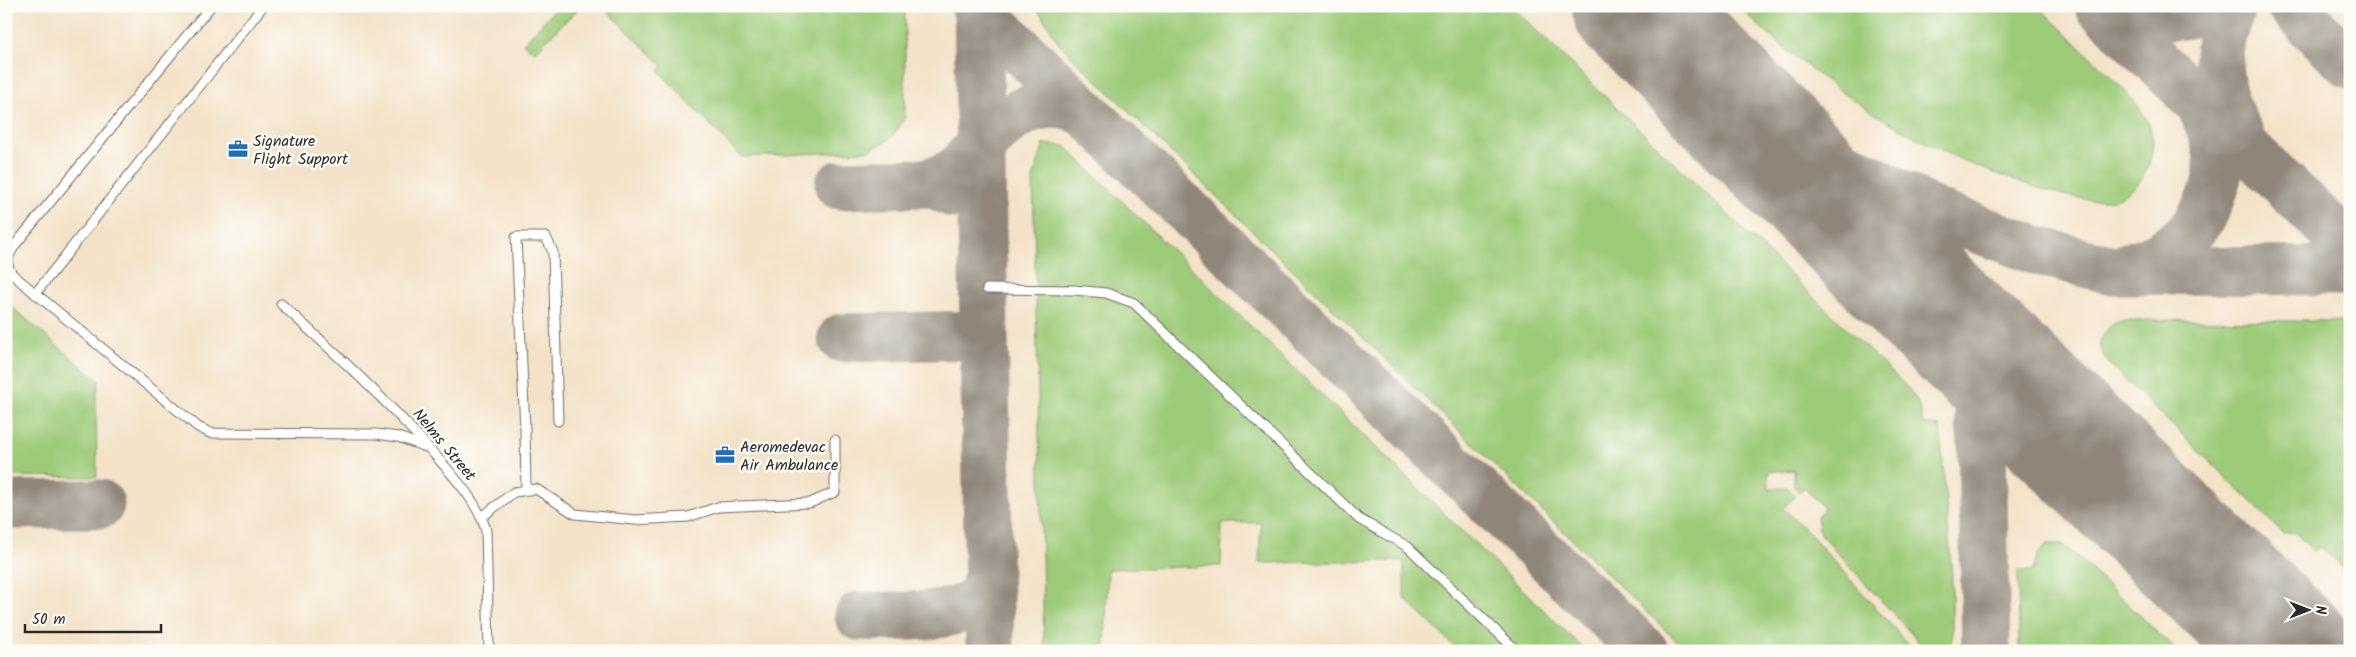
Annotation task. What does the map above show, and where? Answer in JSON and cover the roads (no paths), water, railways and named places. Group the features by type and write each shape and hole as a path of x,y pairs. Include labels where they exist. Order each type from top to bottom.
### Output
{"lane":[{"path":"210,6 10,252 7,264 10,273 198,427 210,433 376,434 398,437 429,448"},
{"path":"35,294 263,6"},
{"path":"526,490 516,236 546,237 553,252 558,421"},
{"path":"987,289 1106,293 1134,303 1359,519 1408,547 1517,651"},
{"name":"Nelms Street","path":"281,304 388,402 429,448 469,497 482,517 486,530 489,651"},
{"path":"482,517 514,492 536,489 575,514 635,520 688,517 718,507 810,504 835,492 835,440"}],"place":[{"name":"Signature Flight Support","path":"238,149"},
{"name":"Aeromedevac Air Ambulance","path":"725,455"}]}
